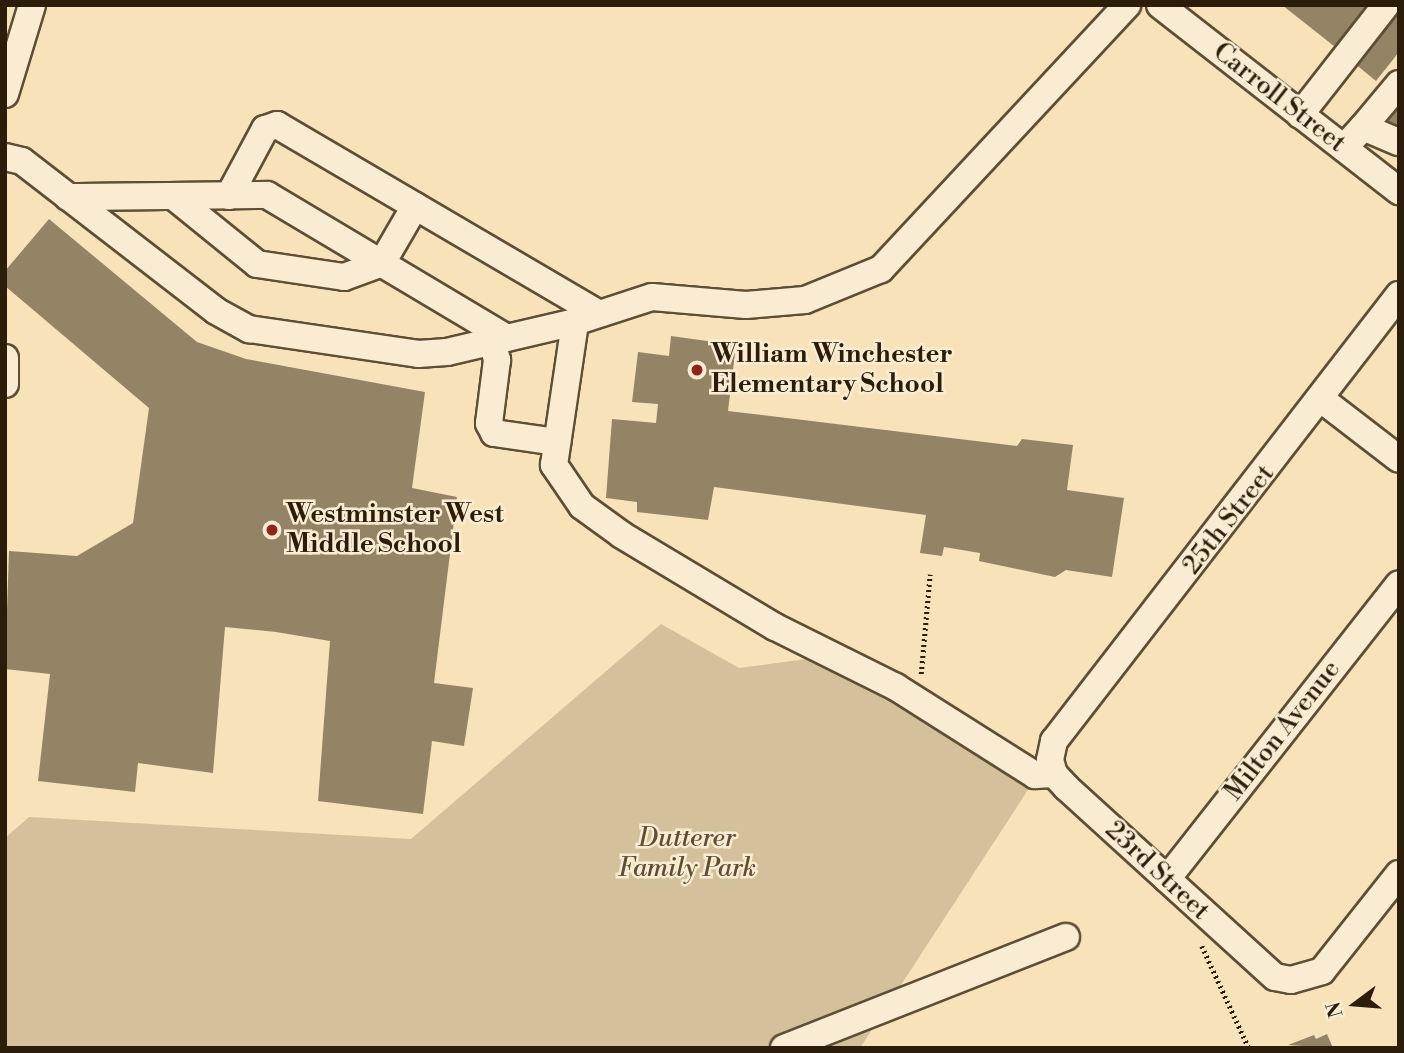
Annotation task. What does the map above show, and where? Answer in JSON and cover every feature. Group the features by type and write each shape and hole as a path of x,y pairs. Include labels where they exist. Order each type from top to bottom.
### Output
{"street":[{"path":"5,93 32,5"},
{"path":"5,157 22,161 216,311 249,329 418,354 500,340 587,318 652,297 746,305 806,300 881,269 1127,5"},
{"name":"Carroll Street","path":"1160,5 1399,191"},
{"path":"1300,115 1387,5"},
{"path":"1344,148 1399,84"},
{"path":"229,195 265,129 277,125 415,206 587,318"},
{"path":"1363,127 1399,142"},
{"path":"68,197 267,195 382,263 500,340"},
{"path":"173,196 257,264 344,277 382,263 415,206"},
{"name":"25th Street","path":"1054,774 1050,760 1054,741 1399,295"},
{"path":"587,318 557,442 554,465 582,506 601,522 775,627 908,693 1035,775 1054,774"},
{"path":"500,340 489,423 494,433 557,442"},
{"path":"5,358 5,384"},
{"path":"1321,399 1399,459"},
{"name":"Milton Avenue","path":"1167,879 1399,584"},
{"name":"23rd Street","path":"1054,774 1275,977 1291,980 1322,971 1399,874"},
{"path":"784,1048 1066,937"}],"green space":[{"name":"Dutterer Family Park","path":"661,624 739,668 806,659 845,668 1035,779 860,1048 5,1048 5,838 29,817 411,839"}],"building":[{"path":"1282,5 1374,5 1339,50"},
{"path":"1399,7 1399,52 1376,81 1354,63"},
{"path":"1399,107 1399,129 1386,124"},
{"name":"Westminster West Middle School","path":"49,219 197,342 246,359 425,392 412,488 457,497 434,683 473,688 464,746 432,741 423,814 318,801 330,641 225,627 213,773 138,763 135,792 38,781 50,674 5,669 9,551 77,556 133,523 149,408 5,286 5,271"},
{"name":"William Winchester Elementary School","path":"671,336 736,345 728,411 1017,446 1022,439 1073,445 1067,490 1124,498 1112,577 1066,570 1055,577 979,561 980,553 944,547 942,556 920,553 926,515 714,487 708,520 637,512 637,502 606,498 612,419 656,423 658,404 632,402 638,352 669,356"},
{"path":"1327,1034 1333,1048 1288,1045 1314,1035 1316,1039"}],"place":[{"name":"William Winchester Elementary School","path":"697,370"},
{"name":"Westminster West Middle School","path":"272,530"}]}
